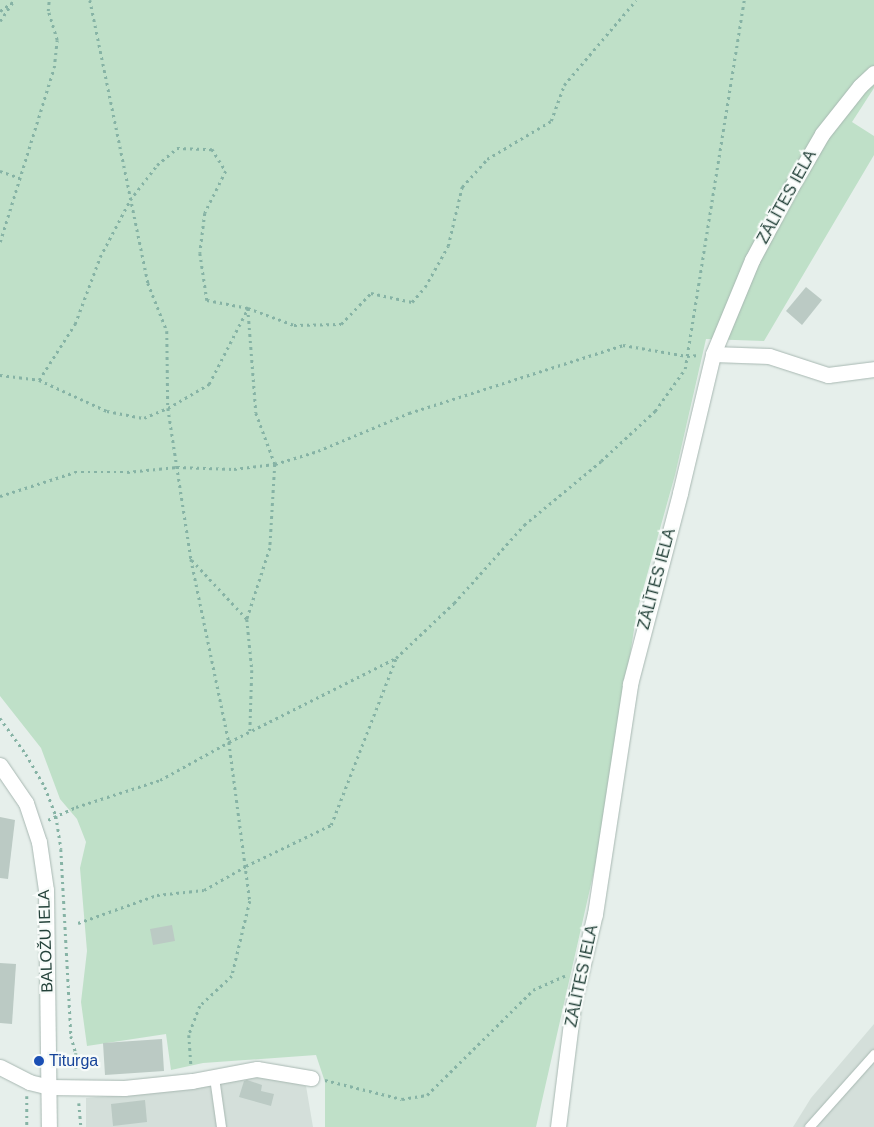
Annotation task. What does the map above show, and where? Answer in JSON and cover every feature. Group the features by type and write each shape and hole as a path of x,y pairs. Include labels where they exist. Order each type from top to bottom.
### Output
{"street":[{"name":"ZĀLĪTES IELA","path":"558,1127 573,1006 595,914 630,684 680,493 713,354 752,260 789,191 822,134 860,86 874,73"},
{"path":"713,354 769,356 828,375 874,369"},
{"name":"BALOŽU IELA","path":"0,764 26,803 39,842 46,890 48,1127"},
{"path":"0,1067 29,1082 49,1087 124,1088 192,1081 257,1069 311,1078"}],"lane":[{"path":"809,1127 874,1054"},
{"path":"214,1077 221,1127"}],"path":[{"path":"0,10 16,0"},
{"path":"0,242 54,68 57,40 48,11 49,0"},
{"path":"90,0 148,283 167,331 168,408 192,559 228,742 250,901 232,976 200,1006 189,1035 192,1081"},
{"path":"39,380 75,324 100,256 130,200 158,165 176,148 212,149 226,171 205,213 200,253 207,300 248,308 294,325 341,324 371,293 412,302 425,288 448,246 462,187 487,160 551,121 564,85 636,0"},
{"path":"33,826 76,807 160,780 228,742 396,658 454,603 524,525 602,461 655,411 685,369 688,356 744,0"},
{"path":"0,21 12,3"},
{"path":"0,171 20,178"},
{"path":"0,375 39,380 107,411 144,418 168,408 208,384 248,308"},
{"path":"248,308 256,413 275,464 270,548 247,619 252,670 250,732"},
{"path":"0,496 75,472 127,472 177,467 234,469 275,464 318,451 409,413 623,345 688,356 713,354"},
{"path":"192,559 247,619"},
{"path":"78,923 157,895 204,890 246,866 332,825 396,658"},
{"path":"311,1078 402,1099 427,1095 533,990 582,968"},
{"path":"27,1127 26,1099 29,1082"}],"shaded area":[{"path":"874,1024 874,1127 793,1127 811,1098"},
{"path":"253,1074 306,1086 313,1127 86,1127 86,1098 163,1091"}],"green space":[{"path":"0,0 874,0 874,88 852,122 874,136 874,155 764,341 706,339 675,475 637,611 599,849 536,1127 325,1127 325,1082 316,1055 203,1063 171,1070 166,1034 87,1046 81,1002 87,951 80,868 86,842 77,819 60,799 41,748 0,696"}],"building":[{"path":"806,287 822,300 802,325 786,311"},
{"path":"0,817 15,820 8,879 0,878"},
{"path":"172,925 175,941 153,945 150,929"},
{"path":"0,963 16,964 12,1024 0,1023"},
{"path":"162,1039 164,1071 105,1075 103,1043"},
{"path":"247,1080 262,1085 261,1091 274,1094 271,1106 239,1097 244,1081"},
{"path":"145,1100 147,1122 113,1126 111,1104"}],"place":[{"name":"Titurga","path":"39,1061"}]}
